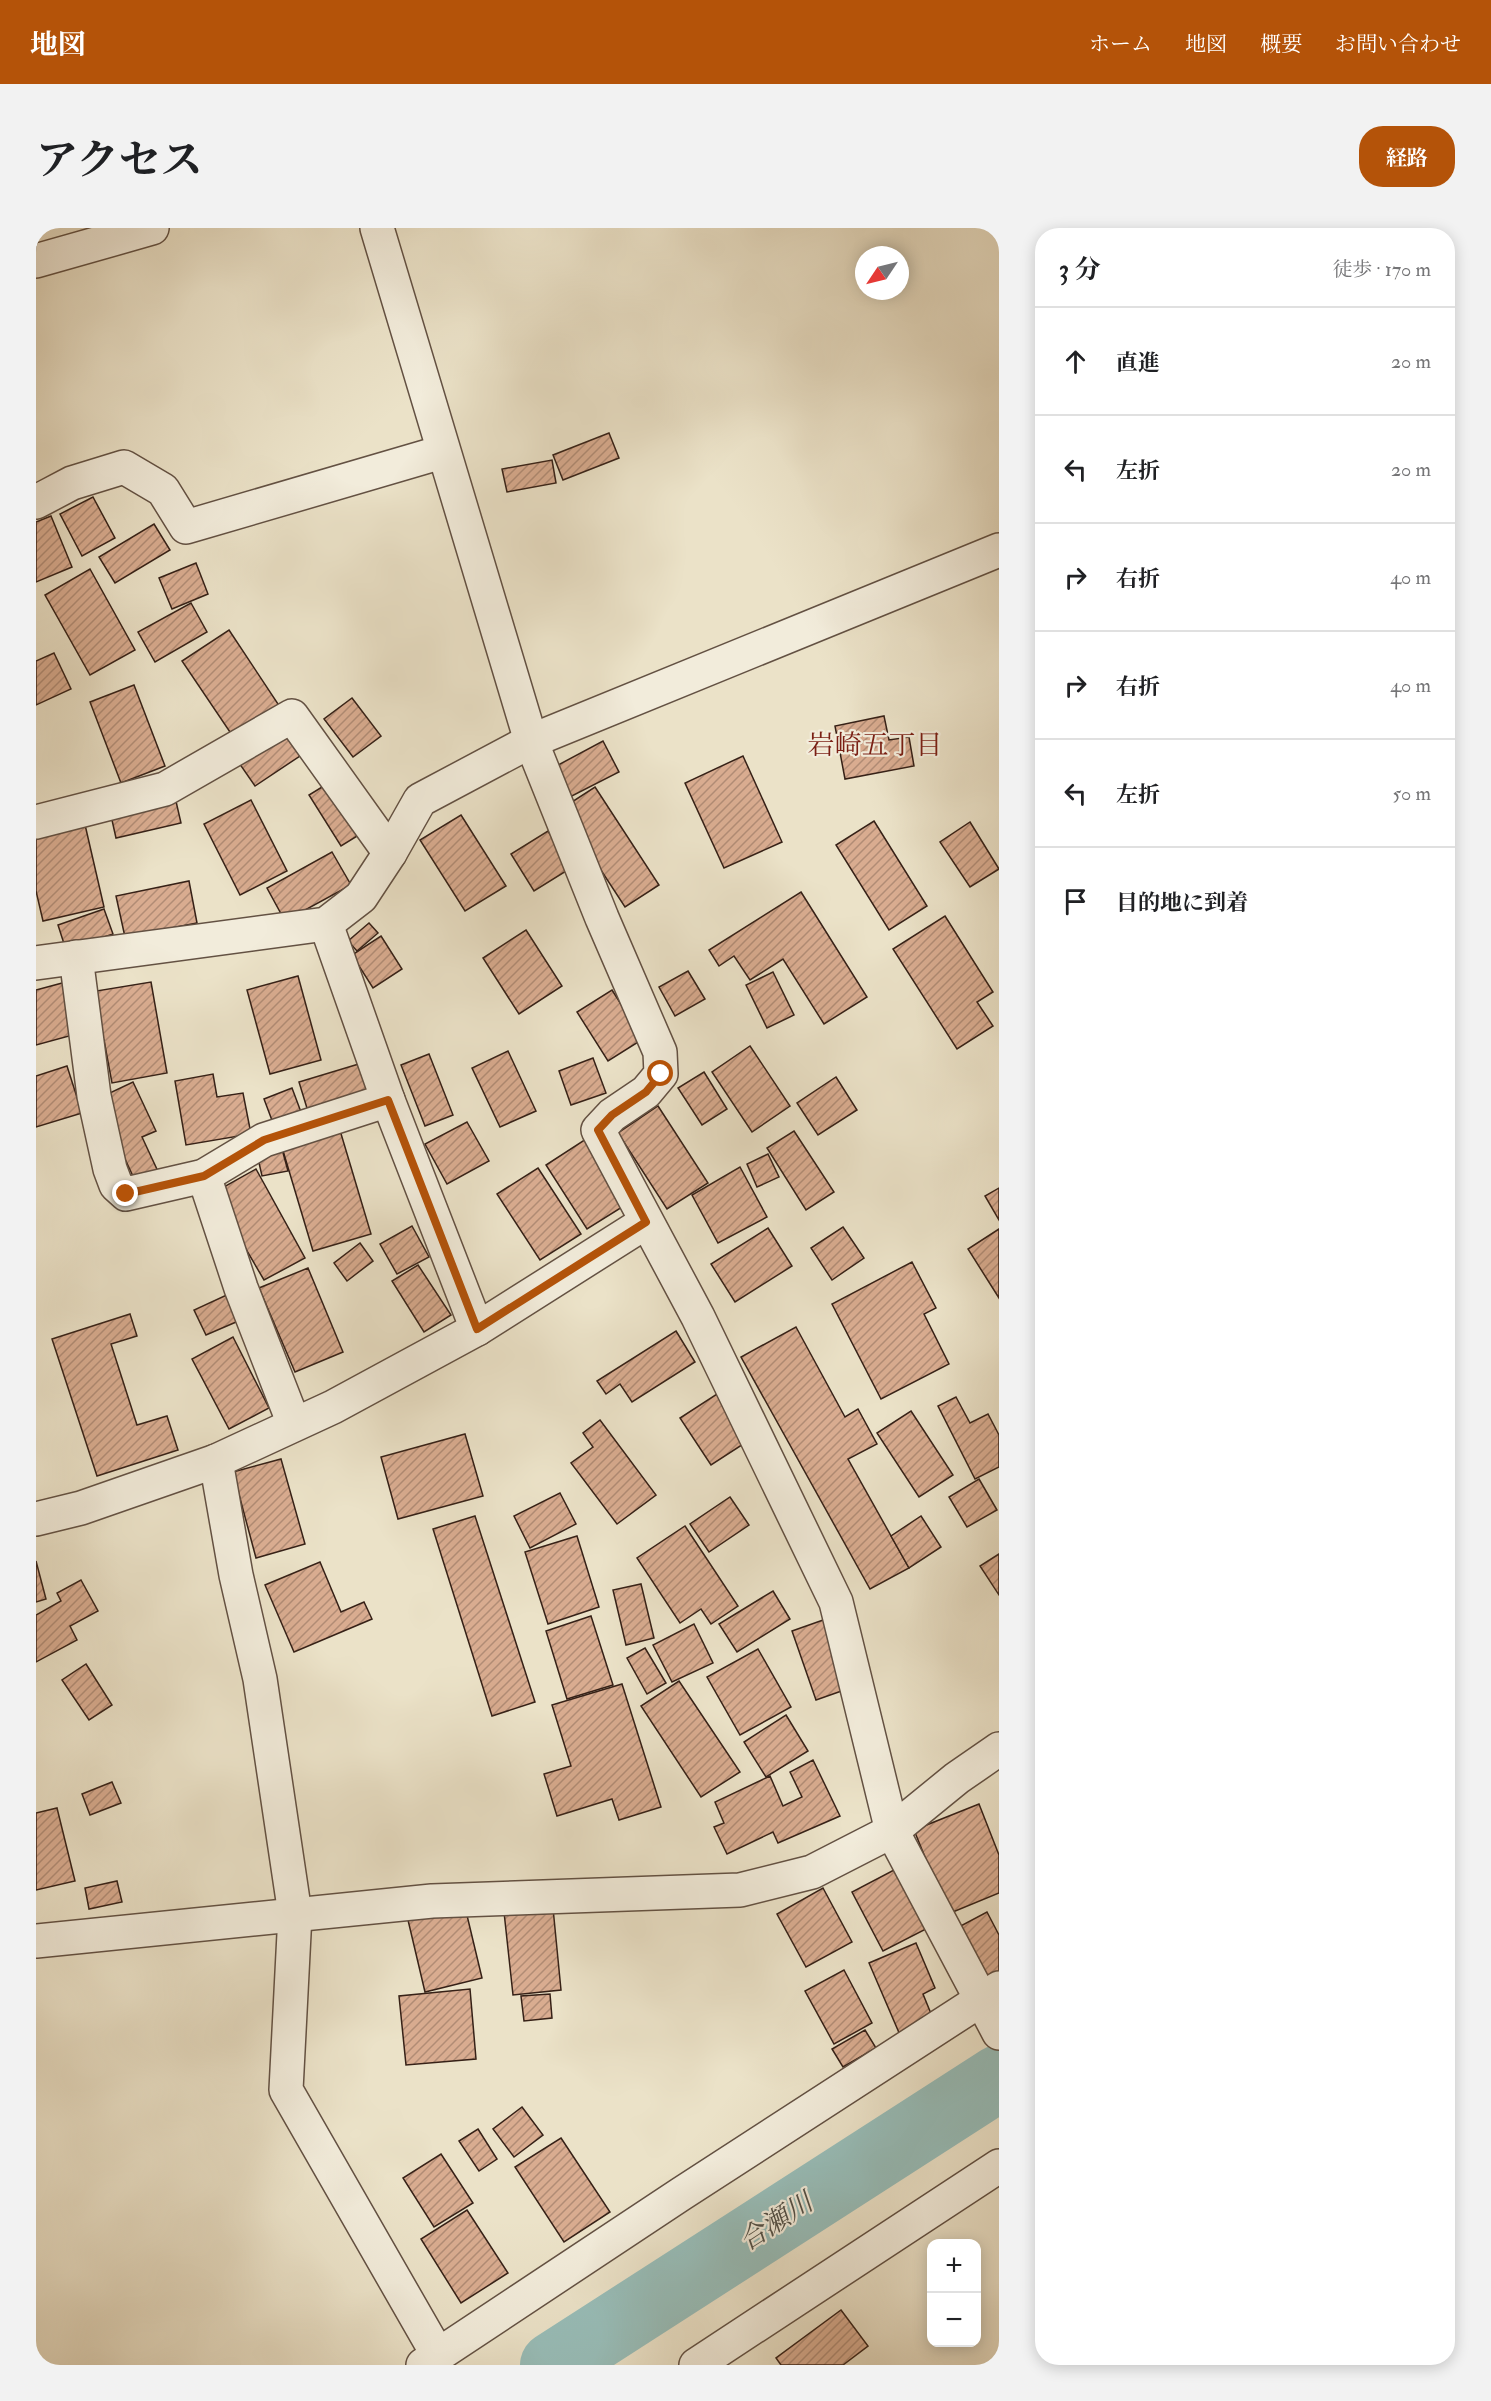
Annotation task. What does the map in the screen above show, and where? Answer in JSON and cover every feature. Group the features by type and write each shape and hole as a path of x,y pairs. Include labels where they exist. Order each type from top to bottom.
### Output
{"street":[{"path":"36,261 152,228"},
{"path":"216,1461 236,1575 260,1679 295,1914 286,2090 431,2360 681,2194 992,2010 892,1831 858,1684 836,1602 698,1317 598,1130 612,1115 646,1092 661,1074 660,1053 602,918 531,741 442,452 377,228"},
{"path":"36,502 72,483 124,467 163,490 186,526 442,452"},
{"path":"36,963 326,924 361,897 390,854 420,800 531,741 999,550"},
{"path":"36,822 165,789 292,716 390,854"},
{"path":"326,924 388,1100 477,1329"},
{"path":"76,957 94,1096 110,1169 116,1185 126,1194 204,1176 264,1140 388,1100"},
{"path":"204,1176 241,1288 294,1424"},
{"path":"36,1519 81,1508 216,1461 333,1407 477,1329 646,1222"},
{"path":"36,1941 432,1902 740,1890 812,1872 892,1831 957,1778 999,1749"},
{"path":"696,2365 999,2166"}],"building":[{"path":"609,433 619,458 563,480 553,455"},
{"path":"552,460 556,483 507,492 502,469"},
{"path":"93,497 115,538 82,556 60,514"},
{"path":"51,516 72,567 36,582 36,522"},
{"path":"154,524 170,550 115,583 99,557"},
{"path":"196,563 208,594 172,609 159,578"},
{"path":"90,569 135,650 90,675 45,595"},
{"path":"191,603 207,632 155,662 138,632"},
{"path":"229,630 282,710 236,741 182,661"},
{"path":"54,653 71,689 36,705 36,661"},
{"path":"134,685 165,766 121,783 90,702"},
{"path":"352,698 381,736 353,757 324,719"},
{"path":"884,716 889,740 909,737 914,766 845,779 835,726"},
{"path":"289,726 306,752 255,786 237,760"},
{"path":"603,741 619,772 562,801 547,771"},
{"path":"743,756 782,842 724,868 685,783"},
{"path":"335,779 367,830 341,846 309,795"},
{"path":"595,787 659,885 625,907 561,809"},
{"path":"175,797 181,823 116,838 110,811"},
{"path":"251,800 287,871 240,895 204,824"},
{"path":"461,815 506,886 465,911 420,840"},
{"path":"83,816 104,907 43,921 36,891 36,827"},
{"path":"874,821 927,906 889,930 836,845"},
{"path":"970,822 999,869 970,887 940,842"},
{"path":"548,831 571,868 534,891 511,854"},
{"path":"332,852 351,885 285,921 267,888"},
{"path":"189,881 197,923 125,937 116,896"},
{"path":"801,892 867,997 824,1024 783,959 750,980 734,956 719,966 709,950"},
{"path":"104,909 113,934 66,950 58,925"},
{"path":"945,916 993,992 977,1002 993,1026 957,1049 893,949"},
{"path":"369,923 378,933 357,951 348,941"},
{"path":"526,930 562,986 519,1014 483,958"},
{"path":"381,936 402,969 373,988 352,955"},
{"path":"688,971 705,999 675,1016 659,987"},
{"path":"773,972 794,1015 767,1028 746,985"},
{"path":"298,976 321,1060 270,1074 247,990"},
{"path":"66,982 80,1033 36,1045 36,990"},
{"path":"151,982 167,1073 112,1083 104,1040 98,1041 90,992"},
{"path":"612,990 643,1039 608,1061 577,1012"},
{"path":"750,1046 790,1106 752,1132 712,1072"},
{"path":"508,1051 536,1111 500,1127 472,1068"},
{"path":"429,1054 453,1115 425,1126 401,1065"},
{"path":"593,1058 606,1093 571,1105 559,1071"},
{"path":"372,1060 383,1096 310,1118 299,1082"},
{"path":"67,1066 82,1113 36,1127 36,1076"},
{"path":"704,1072 727,1109 702,1125 678,1088"},
{"path":"213,1074 217,1097 243,1093 251,1134 186,1145 175,1081"},
{"path":"836,1077 857,1110 818,1135 797,1103"},
{"path":"133,1082 156,1131 142,1137 161,1178 139,1189 97,1099"},
{"path":"292,1088 304,1120 276,1131 264,1099"},
{"path":"658,1106 708,1183 667,1209 618,1133"},
{"path":"467,1122 489,1161 447,1184 425,1144"},
{"path":"339,1127 371,1234 313,1251 281,1144"},
{"path":"794,1131 834,1192 806,1210 767,1148"},
{"path":"586,1139 627,1204 587,1229 546,1165"},
{"path":"282,1149 288,1171 262,1176 257,1154"},
{"path":"768,1154 779,1177 757,1187 747,1164"},
{"path":"740,1167 767,1217 718,1243 692,1195"},
{"path":"538,1168 581,1234 540,1260 497,1194"},
{"path":"256,1169 305,1258 264,1280 213,1193"},
{"path":"999,1188 999,1220 985,1196"},
{"path":"412,1226 429,1257 397,1274 380,1244"},
{"path":"843,1227 864,1258 832,1280 811,1248"},
{"path":"768,1228 792,1266 735,1302 711,1264"},
{"path":"999,1229 999,1298 968,1249"},
{"path":"360,1243 373,1261 347,1281 334,1263"},
{"path":"912,1262 936,1308 924,1314 949,1364 881,1399 832,1304"},
{"path":"418,1265 451,1315 424,1332 392,1281"},
{"path":"308,1268 343,1352 295,1372 259,1288"},
{"path":"231,1293 243,1319 206,1335 194,1310"},
{"path":"130,1314 137,1336 111,1344 137,1425 167,1416 178,1450 97,1476 52,1339"},
{"path":"796,1327 845,1417 858,1409 877,1444 848,1459 909,1568 870,1589 741,1357"},
{"path":"676,1331 695,1362 632,1402 620,1384 606,1394 597,1381"},
{"path":"233,1337 269,1408 229,1429 192,1359"},
{"path":"717,1394 748,1441 711,1465 680,1418"},
{"path":"956,1397 970,1423 988,1414 999,1435 999,1467 975,1479 938,1406"},
{"path":"911,1411 953,1475 919,1497 877,1433"},
{"path":"600,1420 656,1495 617,1524 571,1463 593,1447 583,1433"},
{"path":"465,1434 483,1496 398,1519 381,1457"},
{"path":"281,1459 305,1544 256,1558 233,1472"},
{"path":"979,1479 997,1510 967,1527 949,1497"},
{"path":"560,1493 576,1524 530,1548 514,1516"},
{"path":"730,1497 749,1525 709,1552 690,1524"},
{"path":"475,1516 535,1702 492,1716 433,1529"},
{"path":"921,1516 941,1547 909,1568 891,1536"},
{"path":"685,1526 738,1606 711,1624 701,1609 680,1623 637,1558"},
{"path":"577,1536 599,1607 548,1624 525,1552"},
{"path":"999,1554 999,1595 980,1566"},
{"path":"36,1561 46,1599 36,1602"},
{"path":"320,1562 341,1612 364,1602 372,1619 294,1652 265,1585"},
{"path":"81,1580 98,1611 70,1626 77,1640 36,1662 36,1615 61,1601 57,1593"},
{"path":"641,1584 654,1638 626,1645 613,1590"},
{"path":"773,1591 790,1619 737,1652 719,1624"},
{"path":"591,1616 613,1685 567,1699 546,1631"},
{"path":"826,1619 850,1688 816,1700 792,1631"},
{"path":"694,1624 713,1663 672,1682 653,1645"},
{"path":"645,1648 666,1683 647,1694 627,1658"},
{"path":"758,1649 791,1707 740,1735 707,1677"},
{"path":"86,1664 112,1705 89,1720 62,1680"},
{"path":"679,1681 740,1772 701,1797 641,1706"},
{"path":"622,1684 661,1807 619,1820 612,1799 557,1816 544,1774 571,1766 552,1705"},
{"path":"786,1715 808,1751 766,1777 744,1742"},
{"path":"813,1760 840,1816 778,1843 773,1832 727,1854 714,1827 724,1823 715,1802 770,1776 783,1806 802,1797 790,1772"},
{"path":"112,1782 121,1803 90,1815 82,1794"},
{"path":"979,1804 999,1855 999,1893 948,1914 914,1830"},
{"path":"57,1808 75,1881 36,1890 36,1813"},
{"path":"894,1870 926,1929 883,1951 852,1892"},
{"path":"117,1881 122,1902 89,1909 85,1888"},
{"path":"823,1888 852,1942 806,1967 777,1914"},
{"path":"465,1907 482,1978 425,1992 408,1920"},
{"path":"553,1908 561,1990 513,1995 504,1912"},
{"path":"987,1912 999,1935 999,1982 985,1989 953,1930"},
{"path":"916,1943 935,1988 923,1994 934,2021 900,2035 869,1963"},
{"path":"844,1970 872,2023 834,2044 805,1991"},
{"path":"470,1989 476,2059 406,2065 399,1996"},
{"path":"550,1994 552,2018 524,2021 521,1996"},
{"path":"865,2030 876,2048 843,2067 832,2049"},
{"path":"522,2107 543,2135 514,2157 493,2129"},
{"path":"478,2129 497,2159 479,2171 459,2141"},
{"path":"561,2138 610,2212 564,2242 515,2167"},
{"path":"441,2154 473,2203 434,2227 403,2178"},
{"path":"467,2210 508,2273 461,2303 421,2239"},
{"path":"841,2310 868,2346 843,2365 781,2365 776,2358"}],"waterway":[{"name":"合瀬川","path":"553,2365 999,2078"}],"district":[{"name":"岩崎五丁目","path":"875,745"}],"route":[{"path":"126,1194 204,1176 264,1140 388,1100 477,1329 646,1222 598,1130 612,1115 646,1092 661,1074"}]}
